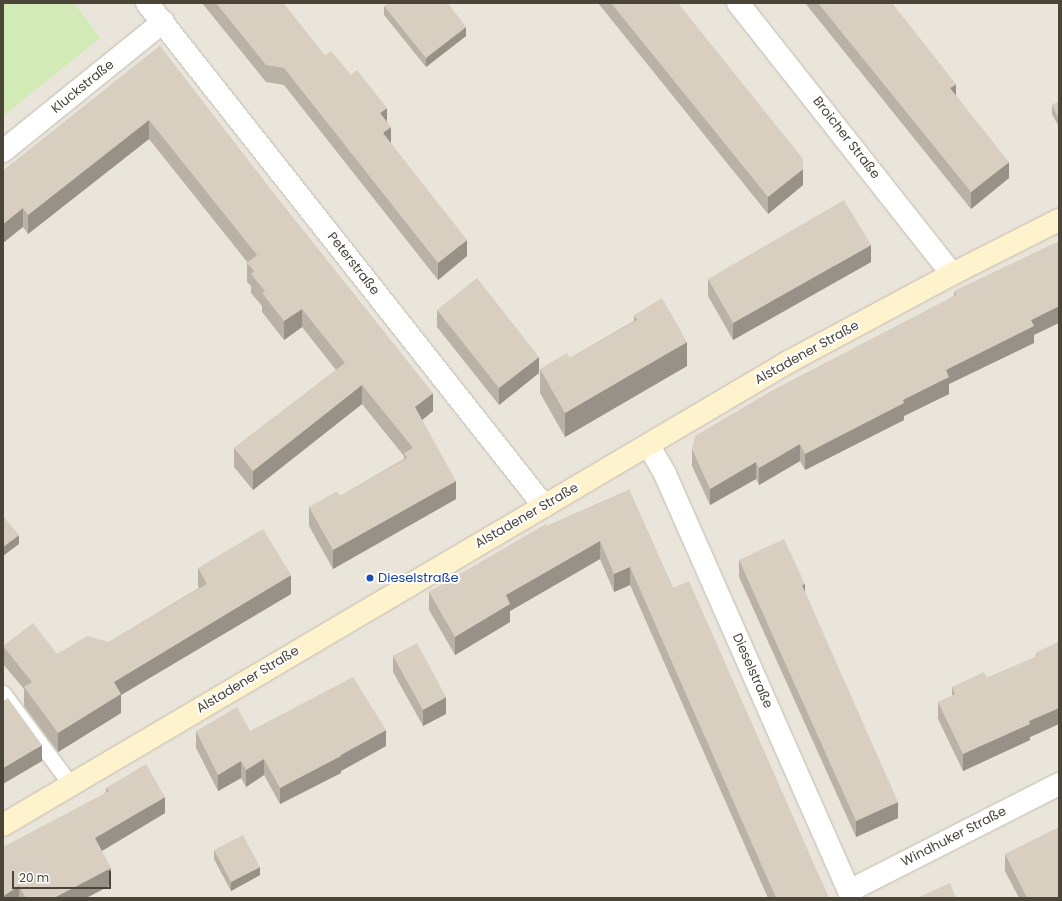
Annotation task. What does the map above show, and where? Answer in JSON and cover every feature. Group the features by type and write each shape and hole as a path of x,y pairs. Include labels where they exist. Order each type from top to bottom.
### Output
{"street":[{"name":"Peterstraße","path":"147,3 544,506"},
{"name":"Broicher Straße","path":"738,3 952,274"},
{"name":"Kluckstraße","path":"3,150 163,22"},
{"name":"Alstadener Straße","path":"3,825 544,506 649,446 698,415 790,361 952,274 1059,220"},
{"name":"Dieselstraße","path":"649,446 665,474 851,894"},
{"name":"Windhuker Straße","path":"851,894 1059,784"}],"lane":[{"path":"3,693 71,785"}],"shaded area":[{"path":"3,3 1059,3 1059,898 3,898"}],"green space":[{"path":"3,3 74,3 100,38 3,116"}],"building":[{"path":"216,3 283,3 325,56 331,51 351,75 357,70 387,108 380,113 391,127 383,133 467,240 438,263 284,68 266,65"},
{"path":"388,3 448,3 466,27 426,58 384,6"},
{"path":"611,3 678,3 803,159 803,169 768,197"},
{"path":"818,3 892,3 956,84 950,88 1009,162 971,192"},
{"path":"160,46 276,196 433,393 415,407 456,481 333,550 309,507 337,491 340,496 407,458 404,453 413,448 362,385 253,471 234,448 345,363 302,309 284,321 262,293 265,291 251,274 254,271 247,263 257,255 149,120 28,215 23,208 3,224 3,171"},
{"path":"1059,102 1059,119 1052,105"},
{"path":"844,200 871,245 733,323 708,279"},
{"path":"1059,241 1059,306 1031,320 1034,326 946,370 949,377 903,400 904,403 805,454 800,444 759,468 756,462 710,489 692,449 695,436 773,390 956,295 954,291"},
{"path":"477,278 539,357 499,388 437,310"},
{"path":"662,298 687,342 565,413 540,369 567,353 570,358 637,320 634,315"},
{"path":"629,490 673,588 689,581 829,898 776,898 630,567 614,574 600,541 506,595 510,604 455,637 429,592 546,524 547,526"},
{"path":"3,516 19,535 3,547"},
{"path":"263,529 291,575 114,682 121,694 58,733 24,687 32,682 3,646 33,623 57,654 87,636 109,642 207,584 198,568"},
{"path":"784,539 805,584 802,585 898,802 856,821 739,560"},
{"path":"1059,642 1059,708 1029,721 1030,724 963,754 938,702 955,694 952,687 984,672 987,678 1037,656 1036,653"},
{"path":"417,643 446,697 423,710 393,656"},
{"path":"353,677 386,730 341,756 280,788 264,759 246,770 241,761 218,775 196,731 237,707 250,731"},
{"path":"8,698 42,745 3,768 3,701"},
{"path":"146,764 165,797 95,838 111,868 54,898 26,898 19,886 3,896 3,847 109,791 106,788"},
{"path":"1059,827 1059,898 1027,898 1005,854"},
{"path":"243,835 260,867 231,882 214,850"},
{"path":"950,883 956,898 917,898"}],"place":[{"name":"Dieselstraße","path":"370,578"}]}
